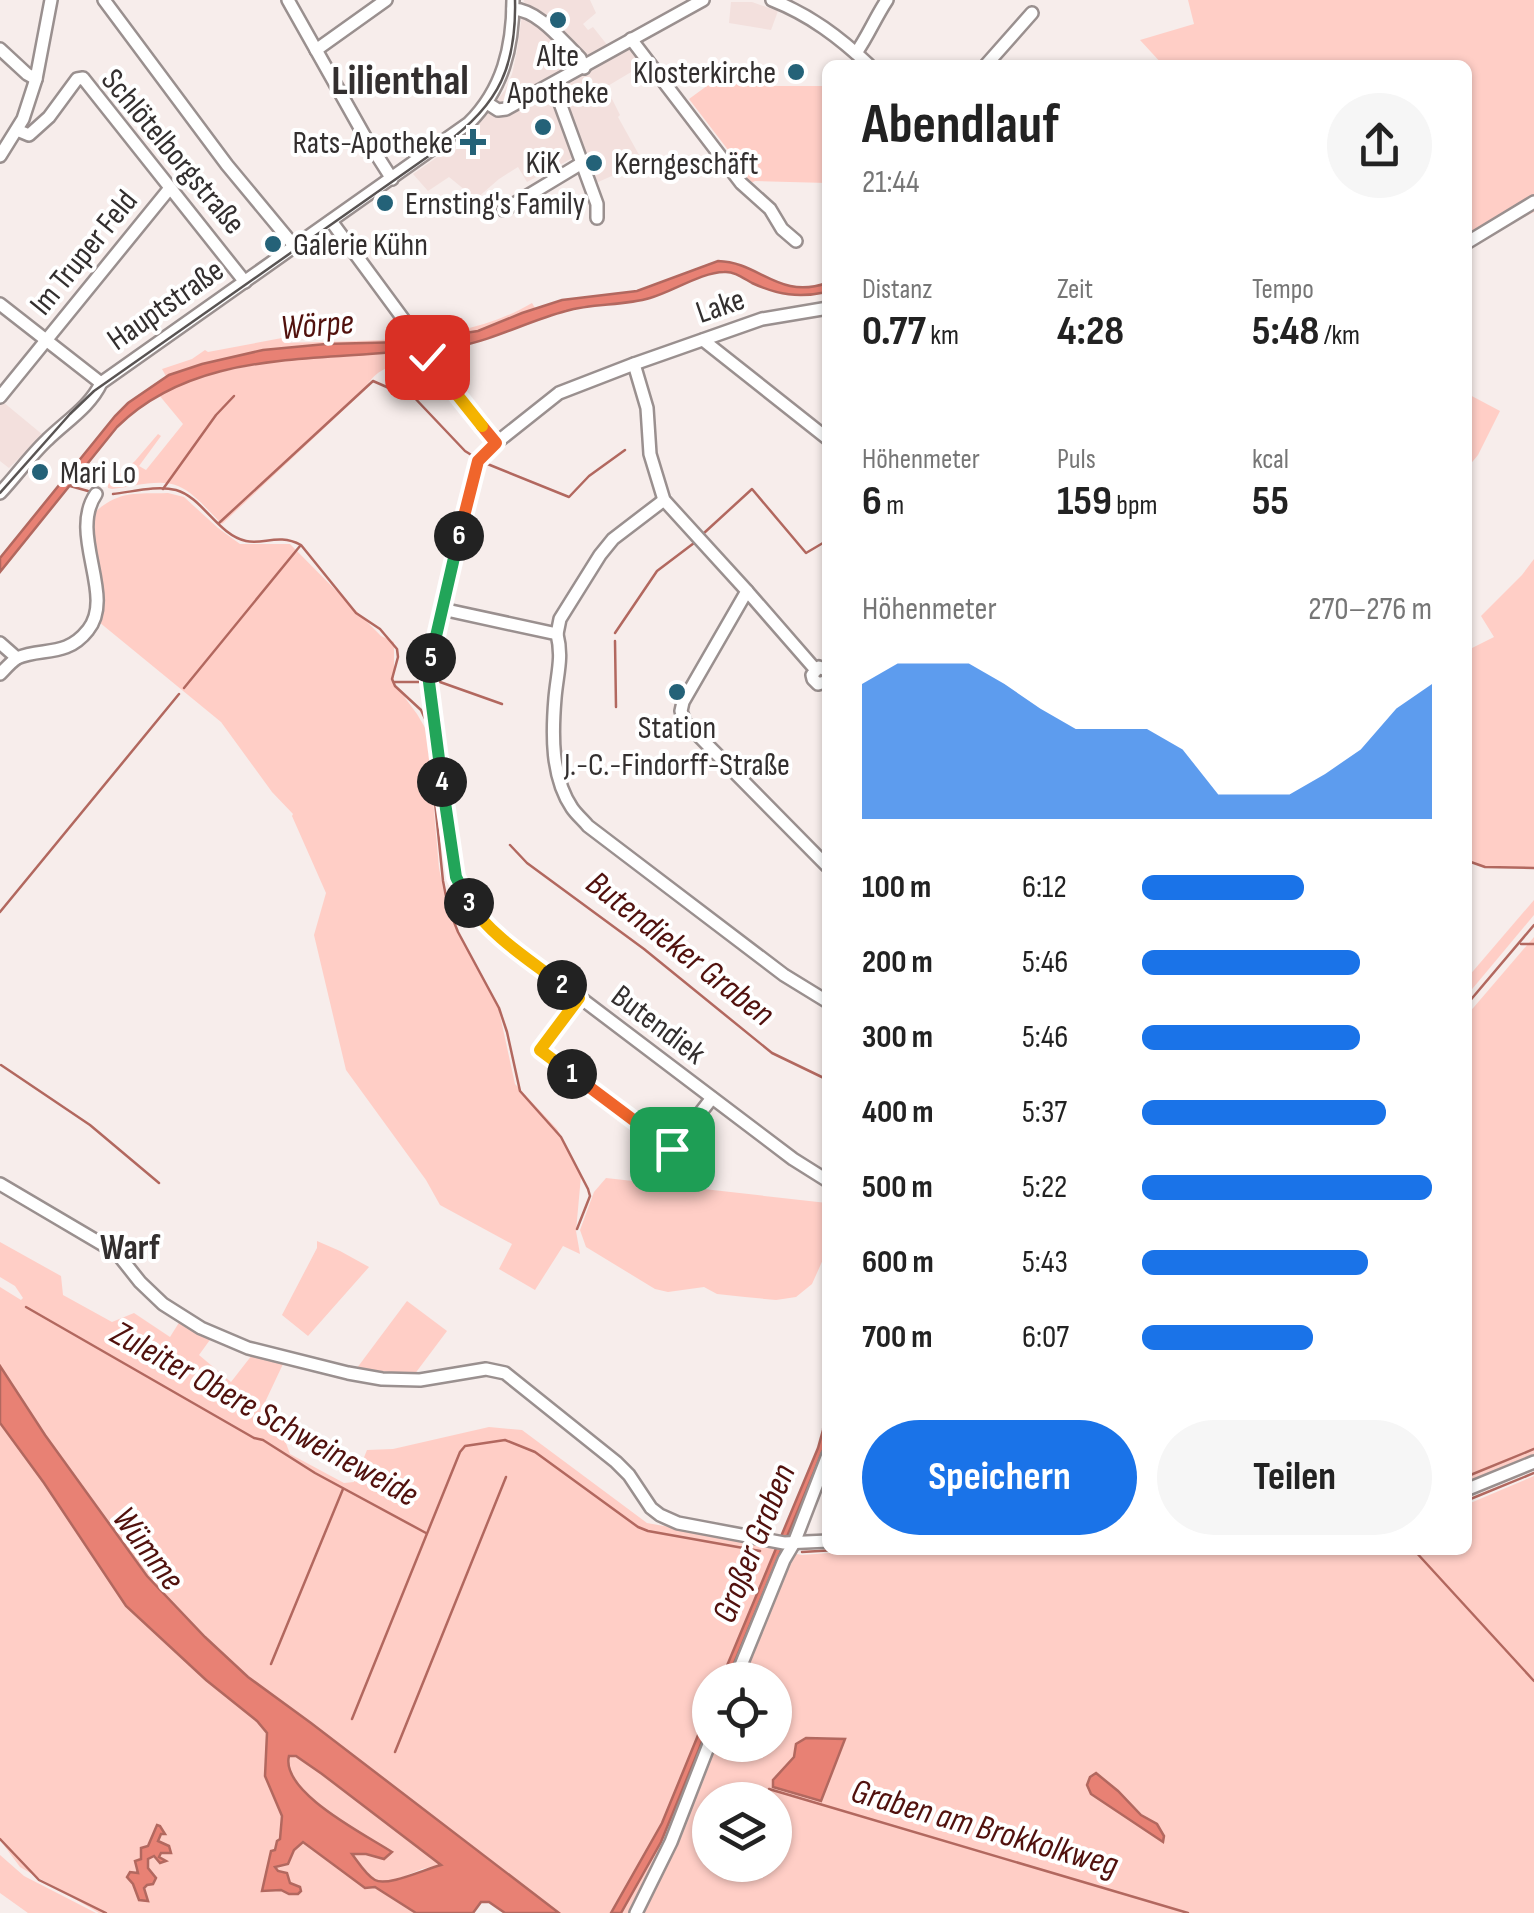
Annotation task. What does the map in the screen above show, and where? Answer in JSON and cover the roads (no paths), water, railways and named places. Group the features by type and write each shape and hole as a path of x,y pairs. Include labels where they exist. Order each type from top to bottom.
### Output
{"street":[{"path":"0,156 23,119 36,80 51,0"},
{"path":"104,0 227,165 295,247"},
{"path":"288,0 392,179"},
{"path":"316,50 386,0"},
{"path":"664,0 672,16"},
{"path":"486,103 506,110 703,0"},
{"path":"772,0 813,20 863,60"},
{"path":"856,53 886,0"},
{"path":"513,4 533,15 580,58 584,68"},
{"name":"Hauptstraße","path":"0,493 94,395 100,383 459,131 486,103 499,81 511,38 513,4"},
{"path":"990,60 1032,13"},
{"path":"631,39 740,182 770,209 782,229 796,241"},
{"path":"0,49 36,80"},
{"name":"Schlötelborgstraße","path":"17,130 29,135 37,129 77,79 83,78 245,282"},
{"path":"554,84 597,204 597,218"},
{"path":"504,210 582,163"},
{"name":"Im Truper Feld","path":"0,397 170,188"},
{"path":"1472,240 1534,202"},
{"path":"331,221 418,338"},
{"path":"0,304 100,383"},
{"name":"Lake","path":"496,443 559,393 762,319 822,309"},
{"path":"703,340 822,435"},
{"path":"427,357 496,443"},
{"path":"634,364 648,408 650,454 664,500 822,677"},
{"name":"Butendiek","path":"496,443 478,461 429,664 456,877 479,918 579,998 822,1177"},
{"path":"0,674 17,658 67,647 86,634 95,620 88,511 96,494"},
{"path":"664,500 613,539 560,619 554,757 559,782 572,808 604,838 784,975 822,998"},
{"path":"748,591 683,702 684,722 822,861"},
{"path":"442,609 557,634"},
{"path":"0,643 17,658"},
{"path":"579,998 540,1050 672,1149 712,1098"},
{"path":"0,1184 117,1252 163,1304 201,1328 260,1352 382,1379 420,1380 486,1369 506,1373 616,1462 660,1515 689,1526 785,1543 822,1541"},
{"path":"1472,1486 1534,1462"},
{"path":"742,1662 784,1560 785,1543 822,1467"},
{"path":"636,1913 671,1842 702,1762"}],"waterway":[{"path":"219,523 373,381 410,393 473,456"},
{"path":"163,489 234,396"},
{"path":"485,463 569,497 589,476 625,450"},
{"path":"70,486 88,491"},
{"path":"704,533 752,489 806,553 822,544"},
{"path":"113,494 176,490 194,500 236,537 253,542 285,540 301,545 356,613 380,629 397,649 392,679 421,710 427,723 448,907 499,1008 520,1091 561,1137 588,1189 590,1196 577,1229"},
{"path":"615,633 657,571 694,543"},
{"path":"184,688 300,546"},
{"path":"615,641 616,707"},
{"path":"394,682 423,682"},
{"path":"440,682 502,704"},
{"path":"0,912 179,694"},
{"name":"Butendieker Graben","path":"510,845 527,863 644,949 772,1053 822,1077"},
{"path":"1472,862 1485,867 1534,868"},
{"name":"Großer Graben","path":"1472,998 1534,925"},
{"path":"1521,944 1534,944"},
{"path":"1,1065 90,1125 159,1183"},
{"name":"Zuleiter Obere Schweineweide","path":"26,1307 426,1533"},
{"name":"Zuleiter Obere Schweineweide","path":"352,1719 465,1446 505,1440 535,1452 638,1527 760,1551"},
{"path":"1472,1474 1534,1449"},
{"path":"1472,1498 1534,1473"},
{"path":"395,1752 506,1477"},
{"path":"271,1664 343,1489"},
{"path":"802,1552 822,1551"},
{"path":"1419,1555 1534,1681"},
{"name":"Graben am Brokkolkweg","path":"792,1796 1188,1913"},
{"path":"0,1839 39,1880 106,1913"}],"tram line":[{"path":"0,493 94,391 433,153 471,122 486,106 506,70 515,27 515,0"}],"place":[{"name":"Alte Apotheke","path":"558,20"},
{"name":"Klosterkirche","path":"796,72"},
{"name":"KiK","path":"543,127"},
{"name":"Rats-Apotheke","path":"473,142"},
{"name":"Kerngeschäft","path":"594,163"},
{"name":"Ernsting's Family","path":"385,203"},
{"name":"Galerie Kühn","path":"273,244"},
{"name":"Mari Lo","path":"40,472"},
{"name":"Station J.-C.-Findorff-Straße","path":"677,692"}],"district":[{"name":"Lilienthal","path":"400,79"},
{"name":"Warf","path":"130,1247"}],"water label":[{"name":"Wörpe","path":"317,324"},
{"name":"Wümme","path":"149,1548"}]}
